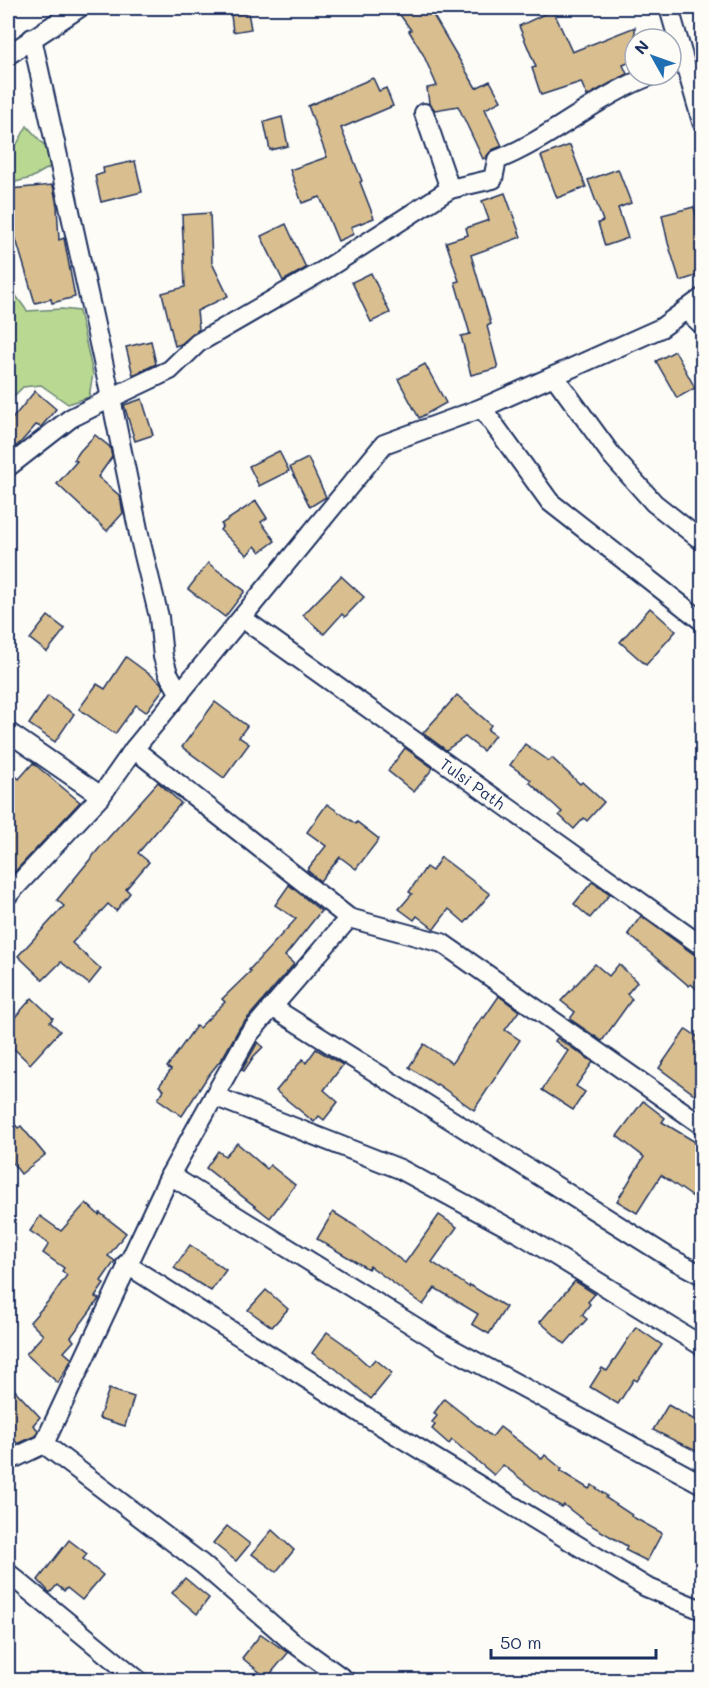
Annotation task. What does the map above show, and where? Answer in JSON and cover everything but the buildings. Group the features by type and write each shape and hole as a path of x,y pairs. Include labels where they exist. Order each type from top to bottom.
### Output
{"street":[{"path":"8,55 79,8"},
{"path":"669,8 672,27"},
{"path":"32,39 157,608 163,657 168,673 180,694"},
{"path":"683,75 702,122"},
{"path":"8,467 71,418 170,370 198,343 326,269 450,189 493,179 497,160 520,152 598,101 626,87"},
{"path":"424,113 450,189"},
{"path":"8,896 101,795 134,749 384,444 482,408 661,328 702,298"},
{"path":"686,310 702,325"},
{"path":"554,376 613,457 654,503 702,541"},
{"path":"482,408 550,502 702,621"},
{"name":"Tulsi Path","path":"242,618 702,946"},
{"path":"8,732 101,795"},
{"path":"134,749 349,918 442,943 702,1125"},
{"path":"8,1461 44,1444 126,1264 170,1175 249,1034 349,918"},
{"path":"272,1006 670,1258 702,1275"},
{"path":"214,1096 400,1169 522,1235 702,1346"},
{"path":"170,1175 443,1344 702,1484"},
{"path":"126,1264 362,1414 646,1587 702,1611"},
{"path":"44,1444 202,1564 291,1641 345,1680"},
{"path":"8,1573 138,1680"}],"green space":[{"path":"27,126 46,147 50,167 31,178 8,184 8,147 17,144"},
{"path":"8,272 14,293 27,311 62,309 79,311 93,374 89,397 68,404 41,385 23,387 8,402"}]}
